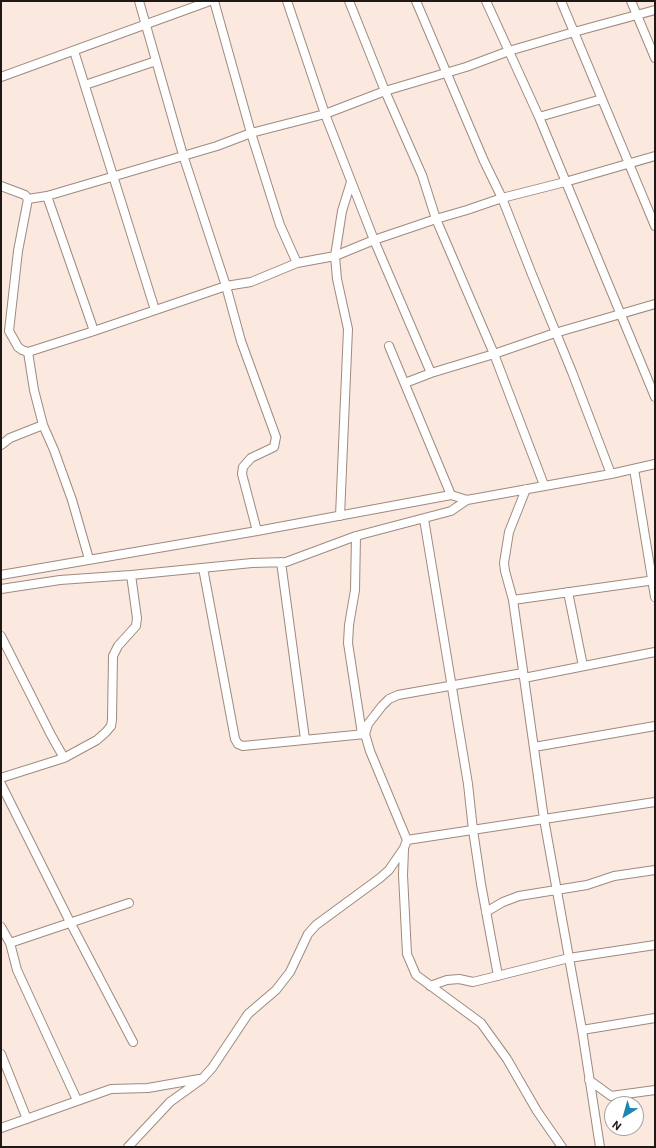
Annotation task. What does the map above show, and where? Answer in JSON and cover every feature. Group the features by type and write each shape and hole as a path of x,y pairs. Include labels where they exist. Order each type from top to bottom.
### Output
{"street":[{"path":"139,1 183,155 226,286 241,341 276,437 274,447 251,458 243,467 242,474 257,531"},
{"path":"1,77 210,1"},
{"path":"214,1 251,133 280,225 297,263"},
{"path":"287,1 324,114 374,240 431,373"},
{"path":"349,1 385,91 422,175 436,219 494,354 544,485"},
{"path":"416,1 484,161 502,198 612,474"},
{"path":"486,1 539,117 655,398"},
{"path":"561,1 655,226"},
{"path":"631,1 655,58"},
{"path":"28,199 46,196 218,146 251,133 324,114 385,91 466,67 510,51 655,10"},
{"path":"74,51 155,310"},
{"path":"85,85 156,61"},
{"path":"539,117 602,99"},
{"path":"28,199 5,330 18,347 28,352 226,286 251,282 297,263 335,256 374,240 502,198 565,182 655,156"},
{"path":"340,516 348,329 335,256 342,212 351,182"},
{"path":"1,186 25,195 28,199"},
{"path":"46,196 94,331"},
{"path":"405,383 431,373 494,354 555,333 655,304"},
{"path":"389,346 451,495"},
{"path":"28,352 34,390 43,425 54,450 69,493 89,559"},
{"path":"1,445 10,438 43,425"},
{"path":"1,589 60,580 131,575 252,563 286,562 356,536 451,511 467,500 612,474 655,464"},
{"path":"634,469 654,580 655,598"},
{"path":"526,489 510,532 504,563 513,600 544,819 582,1030 600,1147"},
{"path":"1,575 257,531 451,495 467,500"},
{"path":"424,519 468,784 473,830 486,912 498,976"},
{"path":"356,536 355,590 349,625 348,643 364,734 406,844 403,875 407,954 416,975 481,1023 507,1060 537,1111 562,1147"},
{"path":"281,562 305,739"},
{"path":"203,568 234,733 238,744 243,746 364,734"},
{"path":"1,778 64,758 97,740 110,726 112,720 113,656 118,646 136,626 138,618 131,575"},
{"path":"513,600 654,580"},
{"path":"568,592 583,666"},
{"path":"1,636 64,758"},
{"path":"364,734 368,724 388,699 398,695 451,685 583,666 655,652"},
{"path":"534,747 655,726"},
{"path":"1,784 70,922 133,1042"},
{"path":"128,1147 170,1102 202,1079 212,1068 248,1014 276,990 290,972 308,934 316,924 389,870 406,844 473,830 655,802"},
{"path":"486,912 503,902 519,896 587,885 614,876 655,870"},
{"path":"10,943 130,903"},
{"path":"1,927 10,943 17,970 77,1100"},
{"path":"430,986 447,980 459,979 473,982 515,970 569,958 655,945"},
{"path":"582,1030 655,1018"},
{"path":"1,1054 27,1119"},
{"path":"1,1128 111,1089 148,1088 202,1079"},
{"path":"589,1080 611,1096 655,1090"}]}
